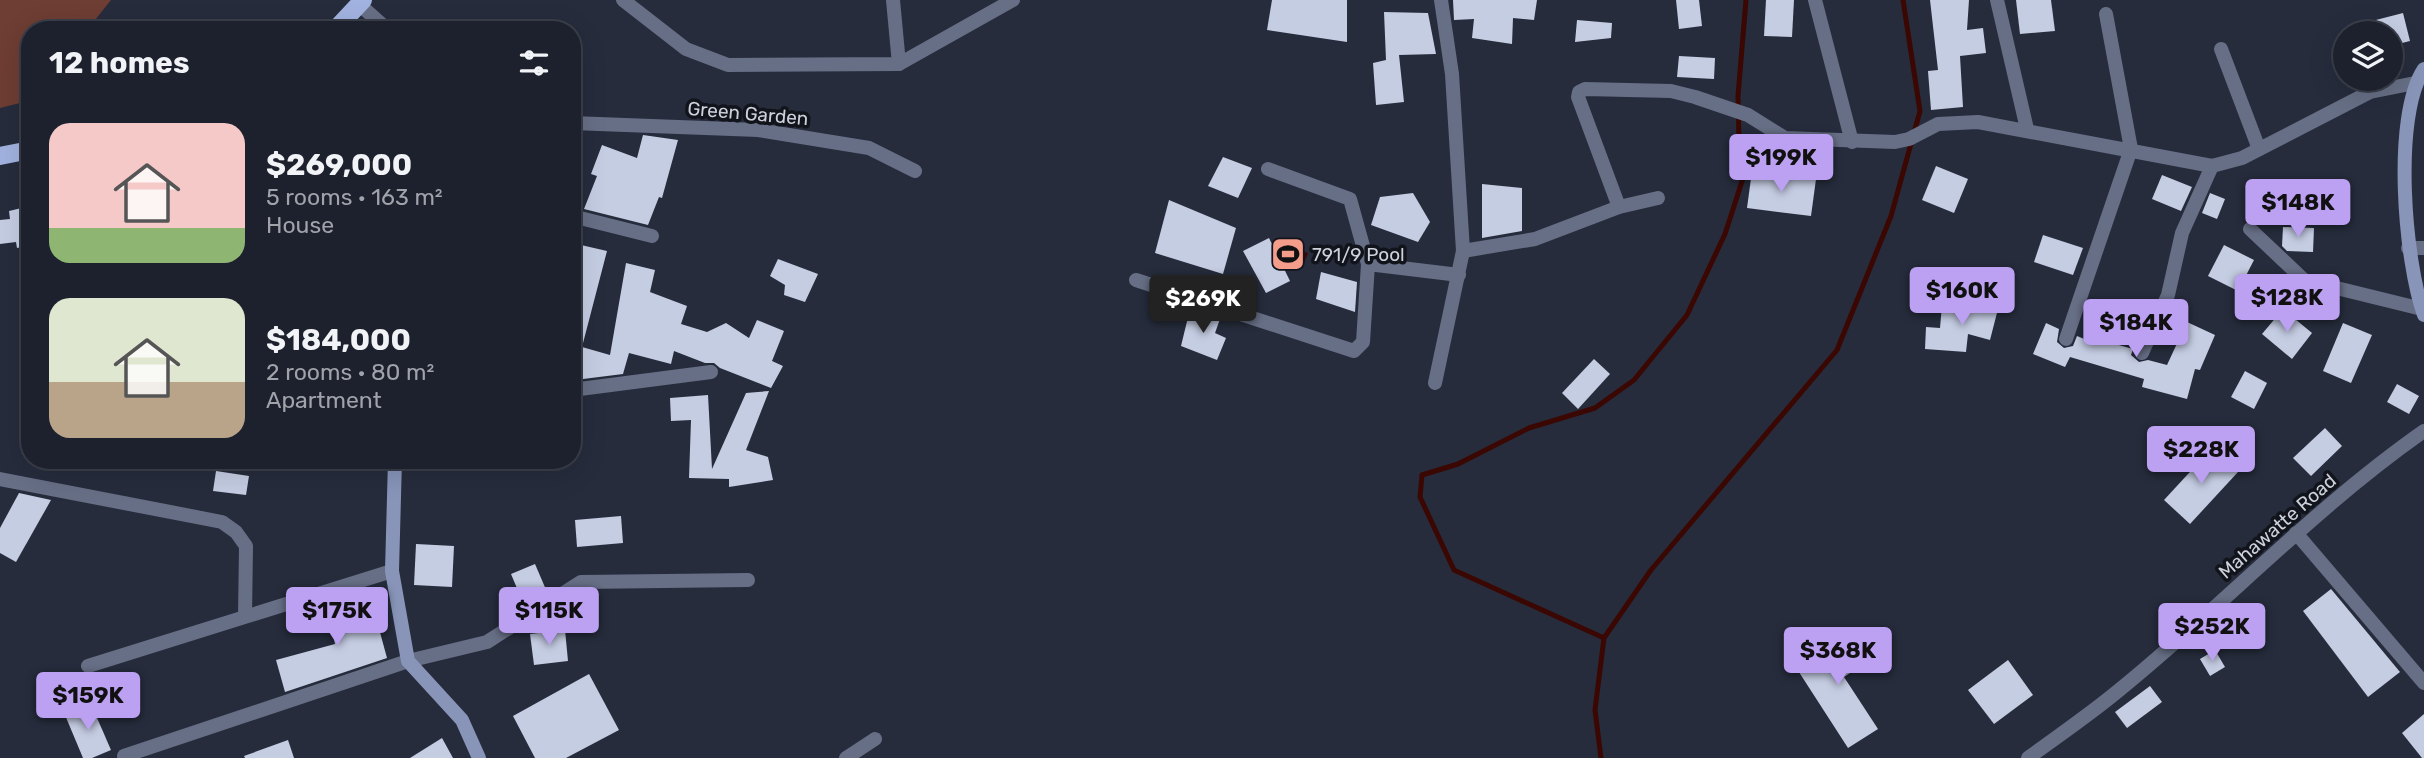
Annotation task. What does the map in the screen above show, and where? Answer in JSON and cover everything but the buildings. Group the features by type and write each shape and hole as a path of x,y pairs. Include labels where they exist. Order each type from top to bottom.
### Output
{"main road":[{"path":"343,21 361,2"},
{"path":"0,156 21,152"}],"street":[{"path":"623,0 685,49 728,65 899,64 1013,0"},
{"path":"893,0 899,64"},
{"path":"1435,383 1462,251 1452,74 1441,0"},
{"path":"1815,0 1852,142"},
{"path":"1997,0 2027,129"},
{"path":"361,2 379,21"},
{"path":"2066,338 2131,149 2106,14"},
{"path":"2221,49 2259,149"},
{"path":"2250,229 2304,281 2423,312 2408,248 2405,147 2415,83 2424,69"},
{"path":"1619,207 1580,102 1582,90 1671,91 1748,115 1785,138 1852,142 1909,139 1938,124 1978,122 2027,129 2212,166 2259,149 2370,92 2415,83"},
{"name":"Green Garden","path":"581,123 758,130 869,148 915,171"},
{"path":"2142,353 2168,295 2182,233 2212,166"},
{"path":"1136,279 1354,351 1363,342 1368,264 1350,199 1268,169"},
{"path":"1462,251 1535,239 1619,207 1658,198"},
{"path":"581,218 652,236"},
{"path":"2408,248 2424,248"},
{"path":"1368,264 1459,275"},
{"path":"581,389 711,372"},
{"name":"Mahawatte Road","path":"2028,758 2118,692 2296,533 2424,431"},
{"path":"395,469 392,571 408,661 462,720 479,758"},
{"path":"0,479 222,522 236,532 246,546 244,616"},
{"path":"2296,533 2424,682"},
{"path":"88,666 392,571"},
{"path":"124,755 408,661 488,642 581,582 748,580"},
{"path":"846,758 875,739"}],"shaded area":[{"path":"0,0 111,0 94,21 21,21 21,102 0,108"},
{"name":"791/9 Pool","path":"1275,241 1308,253 1302,268 1269,254"}],"waterway":[{"path":"1604,638 1454,570 1420,497 1422,475 1458,464 1529,428 1595,408 1634,380 1687,315 1725,234 1746,169 1739,142 1738,96 1746,0"},
{"path":"1601,758 1595,710 1604,638 1651,570 1837,350 1891,216 1920,111 1903,0"}],"place":[{"name":"791/9 Pool","path":"1288,254"}]}
